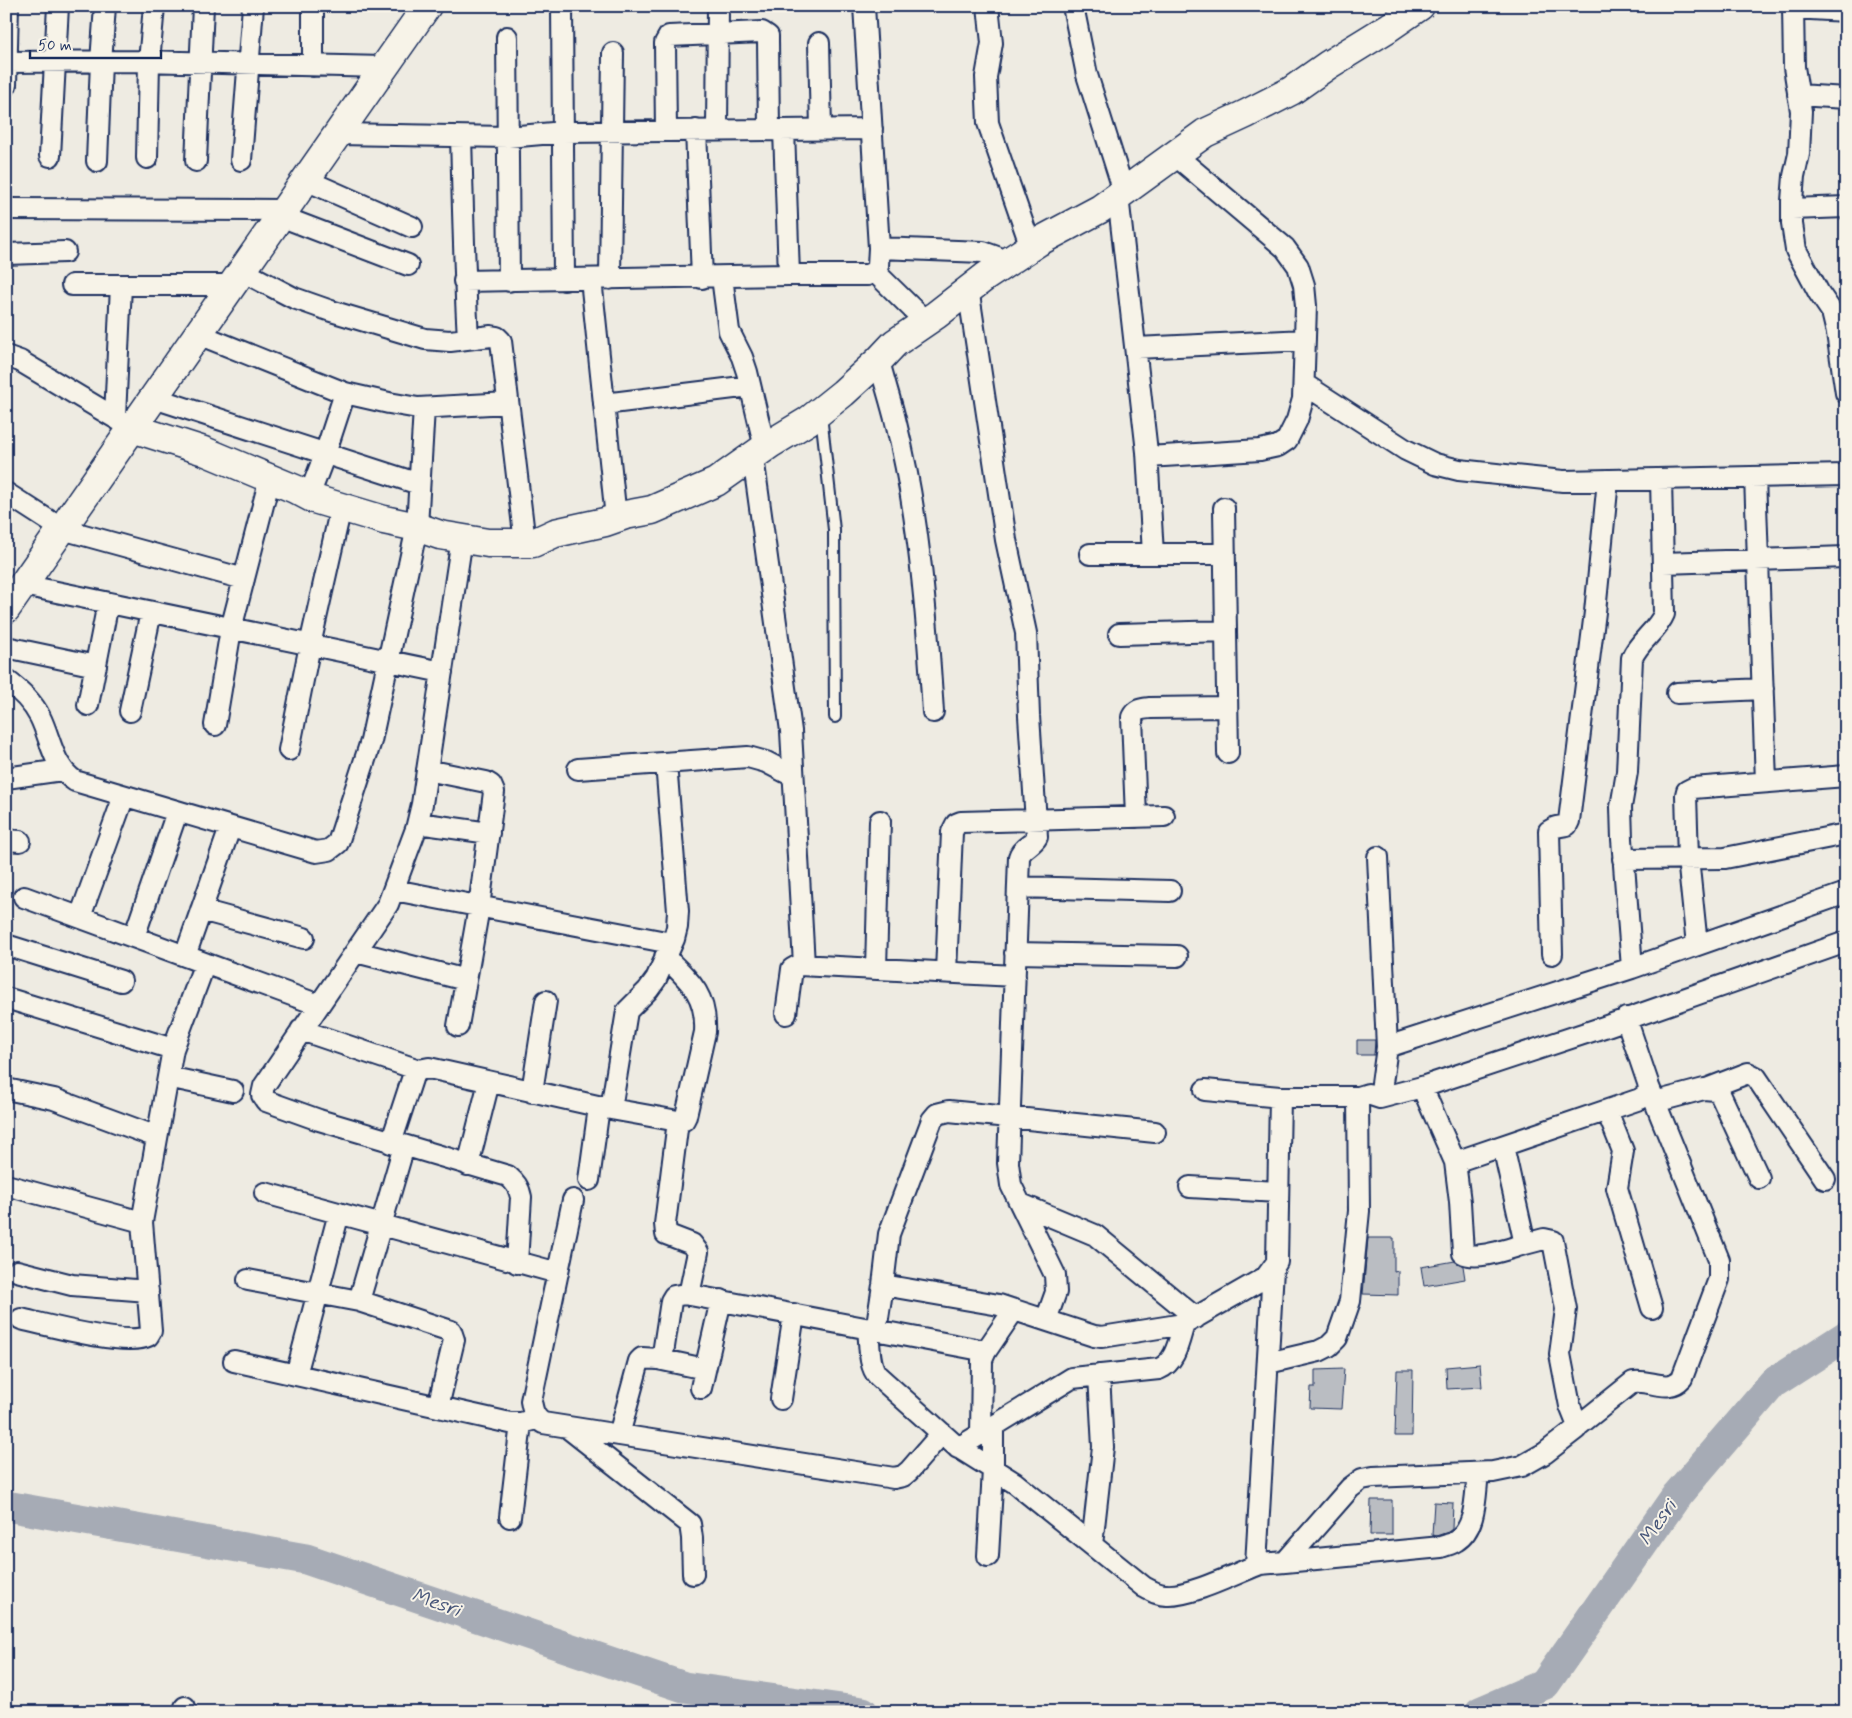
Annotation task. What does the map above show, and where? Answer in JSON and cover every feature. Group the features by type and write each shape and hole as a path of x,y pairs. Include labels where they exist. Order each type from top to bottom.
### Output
{"street":[{"path":"6,86 8,6"},
{"path":"50,156 58,6"},
{"path":"97,161 100,62 105,6"},
{"path":"147,158 149,62 154,6"},
{"path":"196,161 203,6"},
{"path":"241,160 253,6"},
{"path":"313,6 313,66"},
{"path":"6,609 62,529 124,423 154,398 427,6"},
{"path":"562,6 564,280"},
{"path":"717,130 718,6"},
{"path":"464,281 867,275 875,272 878,266 879,248 864,6"},
{"path":"988,6 992,43 986,77 988,123 1031,247"},
{"path":"1073,6 1087,75 1121,194 1148,457 1153,554"},
{"path":"6,356 20,361 124,423 204,451 309,496 384,520 417,527 440,535 488,543 533,543 555,534 652,510 716,482 820,412 879,361 895,343 926,322 968,288 1031,247 1100,209 1204,133 1291,91 1420,6"},
{"path":"1846,11 1793,7 1794,67 1801,111 1801,133 1794,176 1792,209 1796,250 1819,293 1832,312 1846,393"},
{"path":"666,131 666,39 669,36 676,34 762,32 768,36 789,275"},
{"path":"507,38 509,281"},
{"path":"819,43 820,129"},
{"path":"613,53 612,131 600,279 604,404 616,518"},
{"path":"7,62 149,62 384,68"},
{"path":"1798,96 1846,98"},
{"path":"338,134 508,137 564,132 872,129"},
{"path":"696,130 702,278"},
{"path":"460,136 464,222 464,281 468,338"},
{"path":"1148,457 1260,450 1278,446 1287,440 1297,420 1304,398 1306,306 1304,285 1298,266 1284,248 1174,156"},
{"path":"306,180 412,227"},
{"path":"1792,209 1846,207"},
{"path":"6,209 283,213 408,265"},
{"path":"879,248 984,252 997,257 1004,265"},
{"path":"6,254 65,252"},
{"path":"875,272 926,322"},
{"path":"722,277 729,331 742,357 750,386 759,453 790,731 804,965"},
{"path":"72,285 120,286 237,278 331,311 425,339 436,341 497,337 501,340 525,543"},
{"path":"120,286 124,423"},
{"path":"968,288 1006,540 1026,633 1036,840 1021,851 1019,857 1008,1175 1011,1185 1055,1274 1056,1292 1046,1320"},
{"path":"198,334 345,393 389,403 424,408 508,403"},
{"path":"1136,348 1305,340"},
{"path":"879,361 896,423 910,496 928,630 933,712"},
{"path":"1304,384 1406,450 1435,464 1459,470 1563,481 1846,476"},
{"path":"604,404 750,386"},
{"path":"309,496 345,393"},
{"path":"154,398 420,484"},
{"path":"6,680 20,690 30,701 40,717 62,770 65,775 75,781 316,852 329,850 338,843 371,741 389,661 417,527 424,408"},
{"path":"1755,477 1766,782"},
{"path":"215,725 231,629 270,478"},
{"path":"1632,968 1623,859 1621,807 1627,772 1632,658 1634,652 1661,622 1664,614 1661,479"},
{"path":"1552,954 1549,831 1556,827 1567,825 1569,820 1595,612 1608,480"},
{"path":"6,493 62,529 244,579"},
{"path":"289,750 341,507"},
{"path":"1224,508 1228,753"},
{"path":"462,538 418,822 394,890 383,912 264,1086 262,1095 266,1102 320,1120 508,1176 515,1182 520,1197 517,1263"},
{"path":"1090,554 1224,554"},
{"path":"1663,563 1846,557"},
{"path":"23,585 442,672"},
{"path":"88,705 108,603"},
{"path":"130,711 151,612"},
{"path":"1119,634 1226,630"},
{"path":"6,646 96,666"},
{"path":"1677,693 1763,689"},
{"path":"1136,817 1132,717 1135,712 1139,709 1150,708 1227,708"},
{"path":"578,769 748,757 766,762 793,776"},
{"path":"590,1180 627,1011 652,985 677,927 678,911 666,763"},
{"path":"6,778 62,770"},
{"path":"427,770 486,782 491,785 494,792 479,907 458,1026"},
{"path":"1697,945 1688,858 1687,791 1693,788 1846,776"},
{"path":"80,917 124,796"},
{"path":"134,937 177,812"},
{"path":"946,972 953,828 956,824 961,822 1164,816"},
{"path":"876,968 880,821"},
{"path":"418,822 490,833"},
{"path":"185,956 230,828"},
{"path":"1623,859 1724,858 1846,834"},
{"path":"1378,857 1387,1047 1380,1098"},
{"path":"1018,887 1170,891"},
{"path":"301,1030 419,1070 429,1068 605,1108 678,1121 684,1120 706,1024 698,993 668,950 479,907 394,890"},
{"path":"1387,1047 1632,968 1846,894"},
{"path":"24,897 319,1005"},
{"path":"201,910 304,938"},
{"path":"1205,1090 1280,1097 1358,1097 1368,1094 1380,1098 1422,1087 1846,942"},
{"path":"6,945 121,981"},
{"path":"356,952 466,980"},
{"path":"1015,953 1177,956"},
{"path":"21,1319 100,1336 137,1340 148,1336 152,1326 142,1222 173,1049 205,963"},
{"path":"786,1014 792,969 799,965 1014,976"},
{"path":"6,998 173,1049"},
{"path":"532,1092 546,1002"},
{"path":"1285,1562 1350,1488 1362,1479 1374,1476 1493,1472 1522,1466 1545,1453 1633,1382 1639,1381 1664,1386 1677,1384 1682,1378 1719,1279 1719,1260 1652,1094 1626,1018"},
{"path":"359,1301 381,1225 413,1076 419,1070"},
{"path":"1454,1162 1607,1111 1640,1099 1647,1094 1709,1088 1748,1073 1756,1077 1825,1179"},
{"path":"168,1077 233,1091"},
{"path":"468,1165 490,1082"},
{"path":"1422,1087 1454,1162 1460,1202 1464,1253 1469,1256 1478,1256 1544,1239 1554,1241 1566,1309 1560,1354 1570,1406 1578,1426"},
{"path":"1709,1088 1720,1094 1759,1178"},
{"path":"6,1089 54,1099 157,1137"},
{"path":"884,1285 989,1303 1102,1337 1190,1321 1266,1277 1277,1262 1280,1097"},
{"path":"1268,1363 1319,1351 1329,1346 1337,1338 1350,1301 1359,1211 1358,1097"},
{"path":"1607,1111 1623,1151 1618,1188 1619,1195 1652,1308"},
{"path":"1155,1132 1009,1117 943,1112 937,1114 932,1120 889,1234 884,1285 872,1330 874,1372 958,1448 1015,1483 1144,1587 1156,1593 1166,1595 1185,1594 1256,1565 1268,1562 1441,1547 1456,1542 1466,1533 1471,1523 1478,1473"},
{"path":"678,1121 665,1230 666,1234 692,1244 698,1252 689,1295"},
{"path":"1503,1146 1525,1244"},
{"path":"6,1185 142,1222"},
{"path":"1190,1186 1278,1192"},
{"path":"265,1193 558,1273"},
{"path":"510,1517 528,1421 532,1411 531,1401 573,1200"},
{"path":"1021,1204 1094,1235 1190,1321"},
{"path":"296,1375 339,1213"},
{"path":"1256,1565 1273,1269"},
{"path":"17,1271 72,1285 148,1291"},
{"path":"248,1280 359,1301 451,1331 454,1340 438,1407"},
{"path":"662,1360 671,1301 678,1294 721,1300 986,1351"},
{"path":"619,1435 639,1361 642,1358 662,1360 703,1378 721,1300"},
{"path":"988,1556 994,1470 987,1430 981,1368 986,1351 1014,1310"},
{"path":"781,1399 794,1314"},
{"path":"958,1448 1067,1381 1078,1377 1164,1367 1172,1358 1190,1321"},
{"path":"234,1361 510,1424 528,1421 566,1426 894,1478 903,1476 909,1471 942,1433"},
{"path":"1092,1545 1104,1447 1099,1375"},
{"path":"566,1426 690,1524 693,1574"}],"lane":[{"path":"820,412 834,530 835,717"}],"building":[{"path":"1357,1040 1375,1040 1374,1055 1357,1055"},
{"path":"1368,1238 1394,1238 1394,1272 1398,1271 1398,1295 1363,1294"},
{"path":"1455,1261 1463,1266 1465,1279 1424,1286 1421,1267"},
{"path":"1480,1364 1482,1387 1447,1389 1446,1367"},
{"path":"1344,1369 1341,1409 1310,1408 1311,1387 1315,1387 1315,1370"},
{"path":"1397,1370 1413,1370 1412,1436 1395,1436"},
{"path":"1371,1500 1392,1500 1392,1535 1370,1535"},
{"path":"1434,1502 1453,1503 1452,1529 1436,1536 1432,1535"}],"waterway":[{"name":"Mesri","path":"1480,1712 1545,1684 1677,1495 1773,1383 1846,1336"},
{"name":"Mesri","path":"6,1506 306,1559 684,1687 863,1712"}]}
